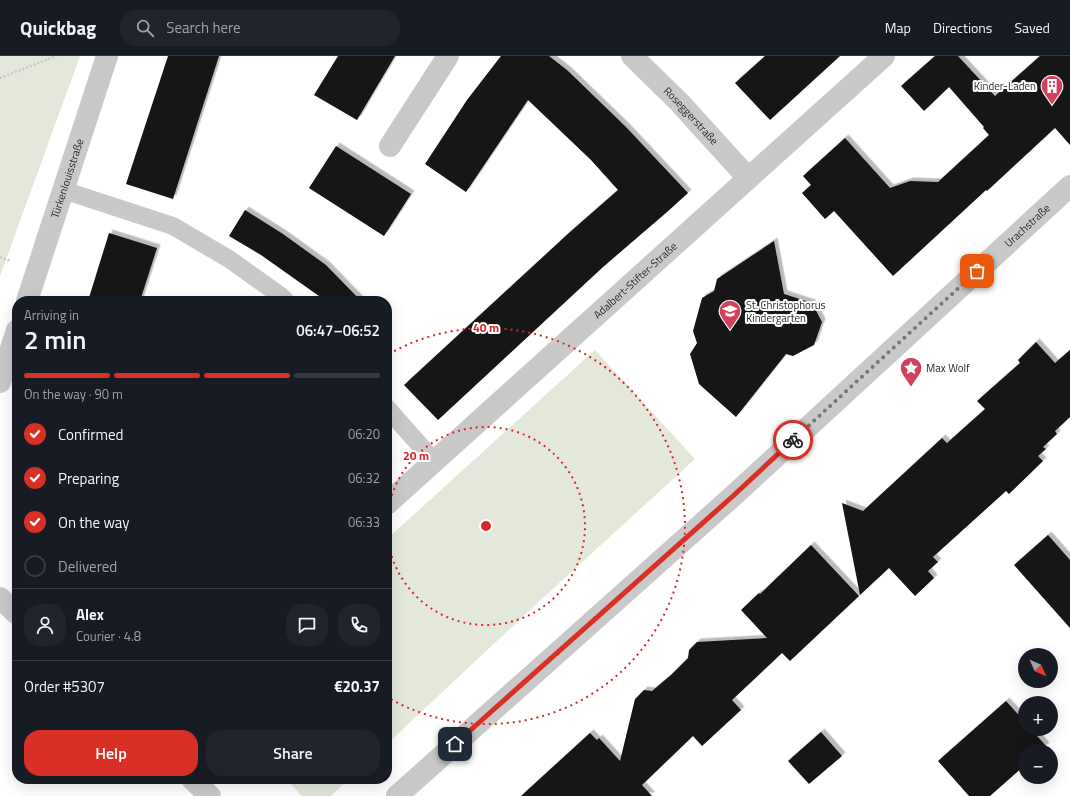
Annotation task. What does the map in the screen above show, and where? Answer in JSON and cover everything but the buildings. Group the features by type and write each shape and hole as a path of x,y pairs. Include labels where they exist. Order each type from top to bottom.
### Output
{"street":[{"name":"Türkenlouisstraße","path":"29,296 107,56"},
{"path":"390,146 448,56"},
{"name":"Roseggerstraße","path":"632,56 680,103 748,178"},
{"name":"Adalbert-Stifter-Straße","path":"392,499 884,56"},
{"name":"Urachstraße","path":"397,796 733,496 1070,186"},
{"path":"0,382 12,345"},
{"path":"0,598 12,609"},
{"path":"197,784 210,796"}],"lane":[{"path":"63,190 173,226 229,260 281,296"},
{"path":"392,414 434,461"}],"path":[{"path":"0,78 56,56"}],"shaded area":[{"path":"0,56 80,56 0,276"},
{"path":"595,350 695,459 544,597 392,739 392,534"},
{"path":"291,784 344,784 331,796 302,796"}],"way so far":[{"path":"793,440 977,271"}],"place":[{"name":"Kinder-Laden","path":"1052,106"},
{"name":"St. Christophorus Kindergarten","path":"730,330"},
{"name":"Max Wolf","path":"911,388"}],"route":[{"path":"455,744 733,496 793,440"}]}
